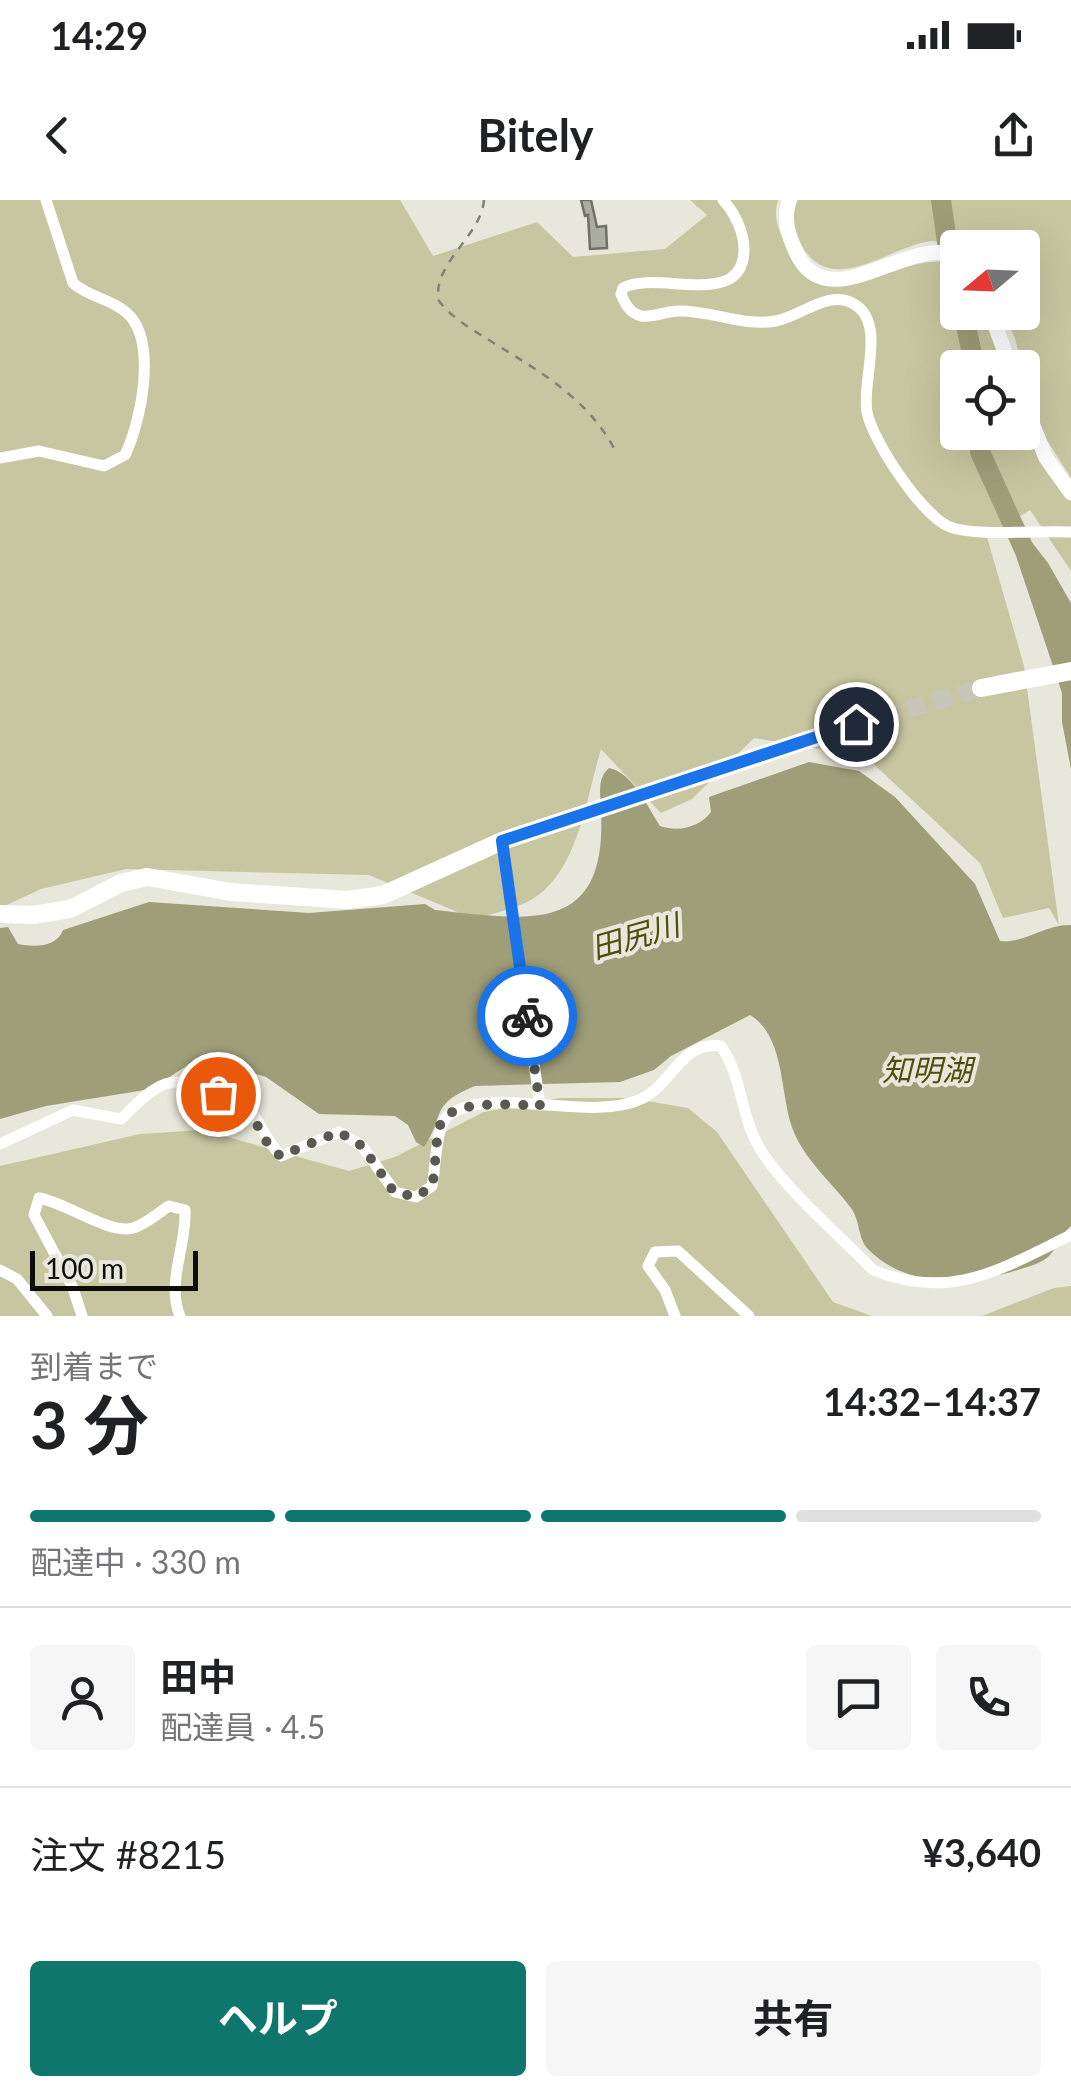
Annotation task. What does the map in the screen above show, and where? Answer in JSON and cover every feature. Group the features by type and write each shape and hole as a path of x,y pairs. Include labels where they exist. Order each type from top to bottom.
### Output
{"main road":[{"path":"981,688 1071,670"},
{"path":"0,914 33,916 70,909 121,883 147,876 231,892 346,900 383,894 502,841 856,724"}],"street":[{"path":"0,458 39,451 104,466 125,455 140,415 143,346 134,321 120,308 73,283 46,200"},
{"path":"723,200 734,212 744,246 738,273 729,280 699,285 635,281 621,294 626,304 643,316 681,310 752,322 788,318 828,300 845,299 860,306 870,331 866,410 874,431 920,504 950,527 1069,532"},
{"path":"789,200 784,214 798,258 813,272 828,278 851,278 927,253 940,254"},
{"path":"1040,443 1071,492"},
{"path":"502,841 540,1106"},
{"path":"0,1144 73,1110 121,1119 159,1087 172,1080 188,1080 249,1108 264,1139 280,1156 339,1132 362,1146 394,1192 416,1197 432,1186 439,1126 446,1116 464,1107 618,1107 645,1097 686,1055 704,1044 721,1046 734,1066 749,1128 764,1157 873,1270 897,1280 961,1283 992,1274 1071,1236"},
{"path":"82,1316 74,1288 34,1215 39,1198 56,1201 121,1230 136,1228 169,1206 185,1210 186,1226 174,1296 180,1316"},
{"path":"675,1316 666,1290 648,1266 655,1252 678,1251 750,1316"},
{"path":"0,1270 17,1279 47,1316"}],"path":[{"path":"484,200 483,213 438,285 439,301 465,324 567,388 607,433 617,454"}],"shaded area":[{"path":"0,200 400,200 433,256 537,222 573,257 665,249 707,215 690,200 778,200 776,220 789,251 804,274 822,284 842,285 910,266 940,263 940,330 993,330 1000,350 940,350 940,450 1036,450 1071,491 1071,571 1030,510 987,537 1024,666 1059,925 1049,908 1003,918 980,863 866,757 754,738 692,799 661,813 601,749 577,834 558,874 527,902 474,919 369,875 126,869 41,889 0,908"},
{"path":"798,200 1071,200 1071,478 1040,429 1040,350 1018,350 1011,330 1040,330 1040,230 940,230 940,241 915,245 862,265 828,268 813,260 801,244 795,228"},
{"path":"560,1098 629,1098 688,1108 717,1132 833,1302 872,1316 0,1316 0,1166 140,1134 202,1130 349,1171 395,1157 484,1112"},
{"path":"1071,1286 1071,1316 982,1316 1054,1288"}],"water":[{"path":"1013,523 1048,563 1071,603 1071,769 1062,722 1062,693 1011,541"},
{"name":"知明湖","path":"809,762 859,771 895,797 975,884 1000,941 1071,925 1071,1226 1052,1253 1039,1262 982,1278 941,1280 902,1272 868,1249 851,1208 797,1139 776,1051 761,1024 750,1015 671,1056 654,1070 620,1082 475,1086 444,1105 424,1147 416,1142 408,1125 395,1116 319,1114 266,1077 215,1061 191,1063 151,1089 46,1106 0,1119 0,928 8,927 18,944 44,945 63,930 149,902 309,913 425,904 435,910 501,916 556,911 576,900 591,881 599,852 601,783 609,768 632,783 660,826 674,829 694,825 711,812 709,797"}],"building":[{"path":"581,200 591,200 597,227 606,226 607,248 590,249 588,215 585,216"}],"waterway":[{"path":"941,200 945,230"},
{"path":"967,330 971,350"},
{"path":"980,450 1024,549"}],"tunnel":[{"path":"856,724 981,688"}],"way so far":[{"path":"218,1094 249,1108 264,1139 280,1156 339,1132 362,1146 394,1192 416,1197 432,1186 439,1126 446,1116 464,1107 540,1106 527,1016"}],"route":[{"path":"527,1016 502,841 856,724"}],"water label":[{"name":"田尻川","path":"635,935"}]}
